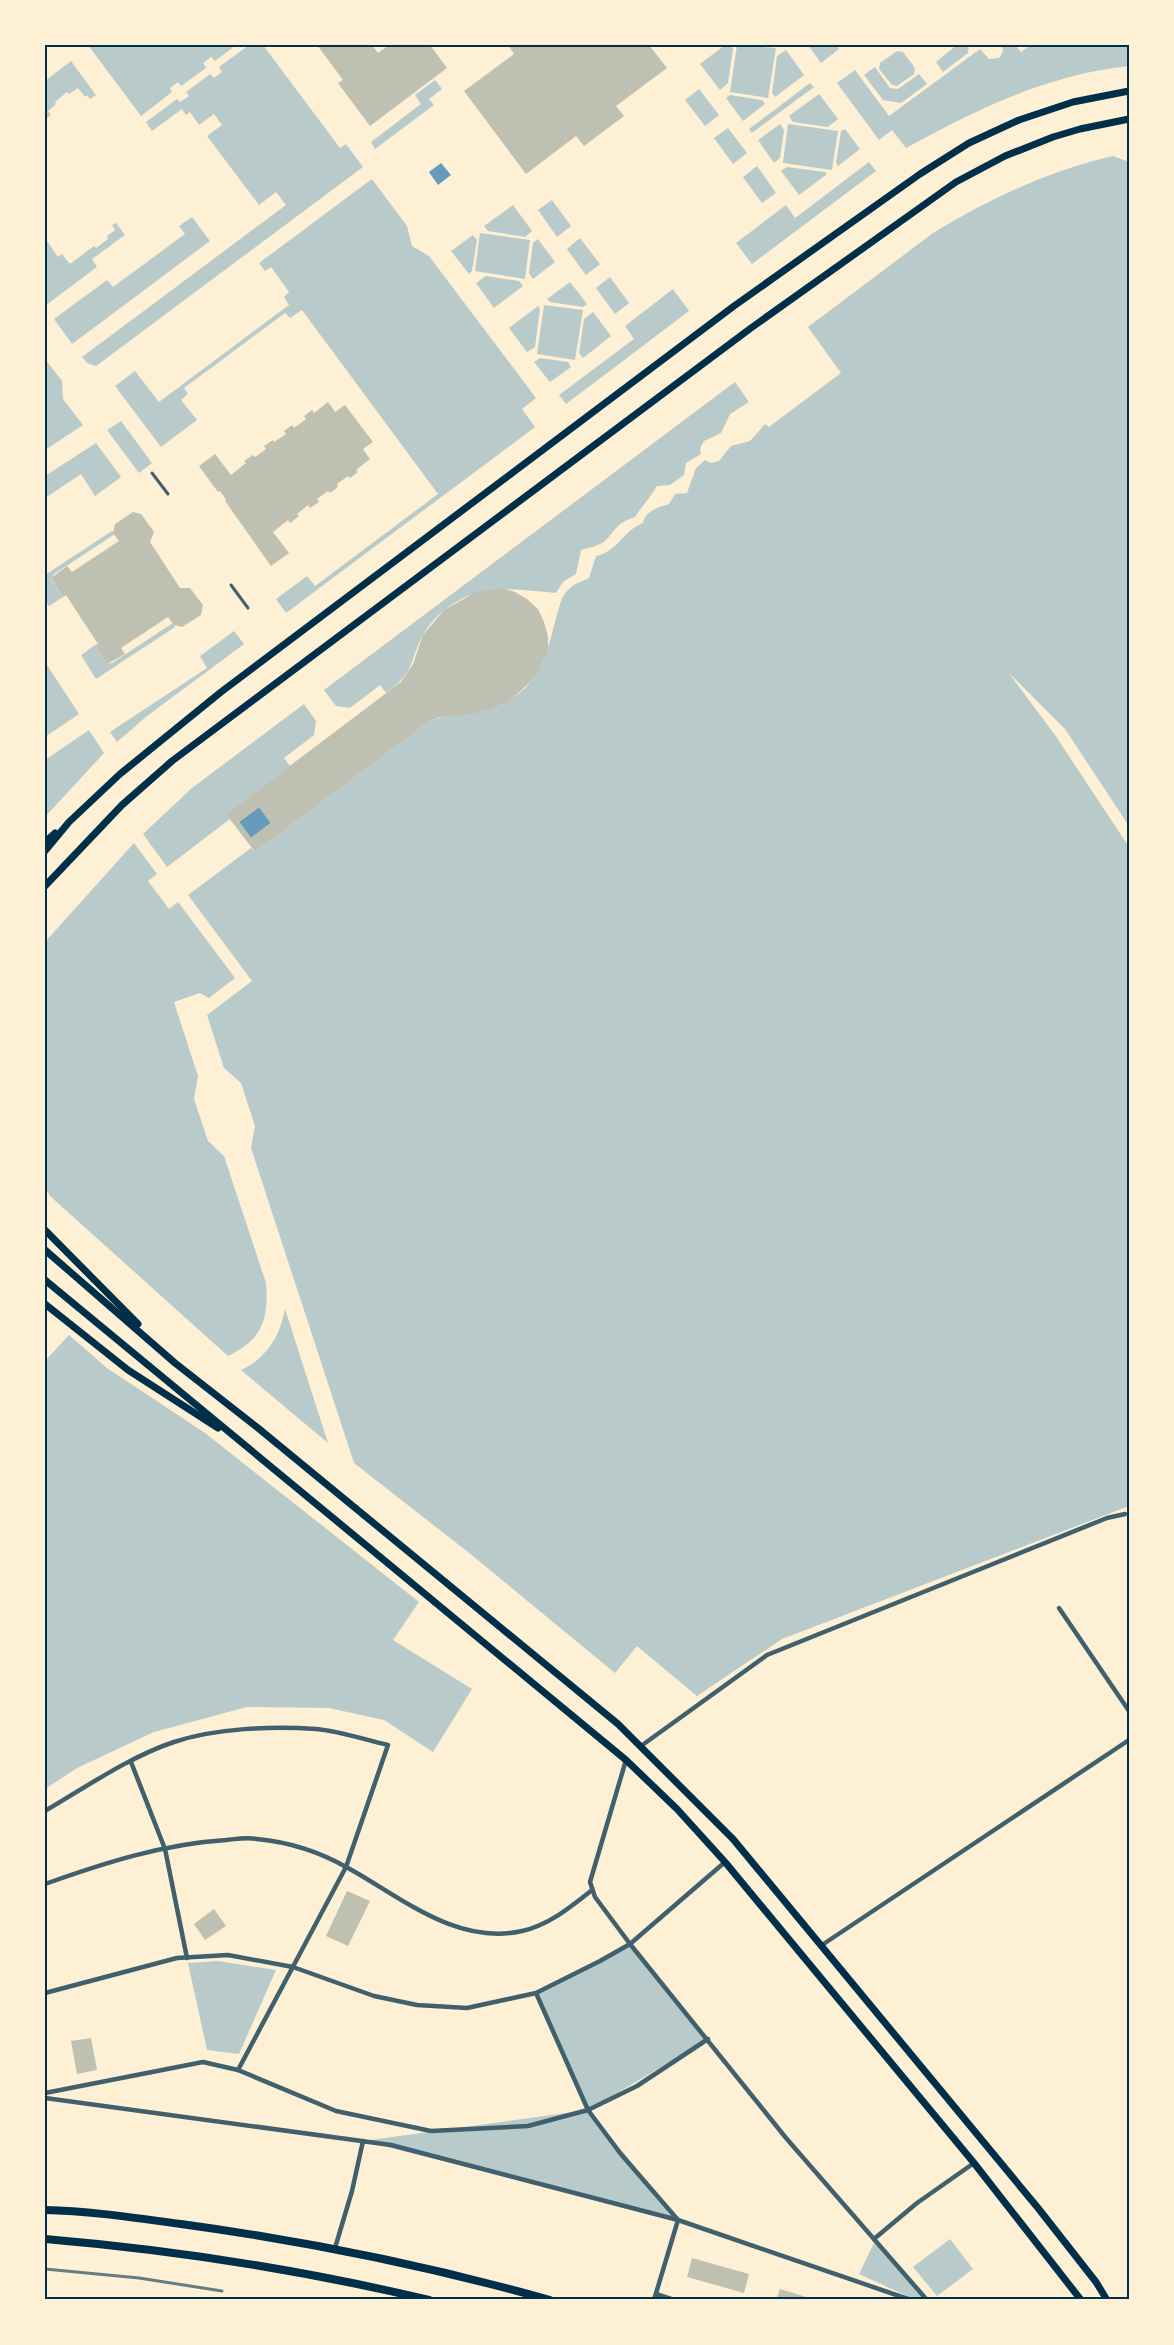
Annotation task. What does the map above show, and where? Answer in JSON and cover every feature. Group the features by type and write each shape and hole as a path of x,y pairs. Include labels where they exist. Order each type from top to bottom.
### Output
{"highway":[{"path":"45,2210 223,2230 335,2248 414,2265 550,2300"},
{"path":"45,2239 150,2248 267,2266 429,2300"}],"main road":[{"path":"45,842 120,774 221,692 734,306 945,156 993,131 1045,111 1129,91"},
{"path":"45,887 122,805 172,761 751,328 915,210 956,182 1005,156 1080,129 1129,119"},
{"path":"45,851 69,822"},
{"path":"45,1230 176,1363"},
{"path":"45,1250 176,1363 442,1579 618,1724 641,1746 734,1839 1038,2208 1096,2282 1107,2300"},
{"path":"45,1280 626,1760 677,1809 725,1862 974,2163 1081,2300"},
{"path":"45,1304 128,1370 239,1441"}],"street":[{"path":"152,473 168,494"},
{"path":"231,585 248,608"},
{"path":"641,1746 767,1655 1107,1518 1125,1514"},
{"path":"1059,1608 1129,1712"},
{"path":"45,1811 131,1762 174,1742 200,1736 254,1729 318,1729 388,1745 346,1867 238,2070"},
{"path":"822,1945 1129,1740"},
{"path":"626,1760 590,1882 595,1897 786,2138 927,2300"},
{"path":"131,1762 165,1849 187,1958"},
{"path":"45,1884 121,1858 207,1841 255,1838 297,1845 346,1867 432,1918 469,1930 507,1933 524,1930 558,1916 592,1890"},
{"path":"45,1993 187,1958 228,1955 293,1967 374,1996 417,2005 467,2008 536,1993 630,1944 725,1862"},
{"path":"536,1993 588,2110 620,2153 678,2220"},
{"path":"45,2093 203,2062 238,2070 336,2111 431,2131 528,2126 588,2110 637,2086 708,2039"},
{"path":"45,2098 391,2145 678,2220 911,2300"},
{"path":"335,2248 352,2191 363,2141"},
{"path":"874,2239 917,2203 974,2163"},
{"path":"674,2300 655,2297 678,2220"}],"shaded area":[{"path":"88,45 236,45 215,61 211,57 203,63 206,68 181,86 178,82 170,88 172,92 141,116"},
{"path":"249,45 263,45 340,148 346,144 363,167 96,366 87,363 82,357 286,205 276,192 259,205 207,136 222,125 214,114 199,125 190,112 186,115 182,109 152,131 146,122 177,99 180,102 189,96 186,92 210,74 214,78 222,72 219,67"},
{"path":"725,45 730,45 733,49 728,83 720,90 700,64"},
{"path":"737,45 776,48 768,98 730,92"},
{"path":"808,45 836,45 839,49 821,63"},
{"path":"957,45 969,45 968,53 943,72 936,62"},
{"path":"1002,45 1015,45 1021,52 1031,45 1129,45 1129,66 1099,70 1041,85 986,107 906,148 892,130 879,140 837,83 855,70 889,116 980,49 989,59 999,58 1003,52"},
{"path":"786,50 804,75 775,97 772,93 777,56"},
{"path":"897,51 903,52 915,68 914,74 897,86 892,85 879,69 880,63"},
{"path":"71,61 96,95 90,99 87,95 85,97 78,88 69,94 67,92 48,111 51,115 47,118 45,115 45,81"},
{"path":"875,67 890,88 898,89 919,74 927,84 901,103 883,100 864,75"},
{"path":"435,80 442,89 429,99 434,105 375,149 371,142 421,104 415,95"},
{"path":"810,83 814,87 752,133 749,129"},
{"path":"699,89 719,115 705,126 685,100"},
{"path":"819,94 838,119 828,127 793,122 789,116"},
{"path":"730,95 762,100 765,104 743,121 726,98"},
{"path":"780,124 784,130 780,158 774,163 758,140"},
{"path":"788,124 838,131 832,170 783,163"},
{"path":"728,128 747,153 733,164 714,138"},
{"path":"845,129 860,149 838,166 836,163 841,131"},
{"path":"1113,156 1129,162 1129,826 1065,729 1008,672 1055,735 1129,847 1129,1506 782,1639 697,1696 637,1646 615,1673 468,1552 354,1463 251,1148 255,1126 241,1083 224,1068 207,1015 252,981 188,895 251,848 255,852 430,721 500,705 520,693 536,675 541,664 564,595 573,586 589,578 596,556 615,546 636,526 643,523 646,515 669,504 675,494 687,493 696,468 705,460 711,463 719,461 731,446 750,441 765,424 769,427 841,373 808,327 933,233 954,221 1042,178"},
{"path":"869,162 876,171 752,264 736,243 786,205 795,218"},
{"path":"757,166 776,193 762,203 743,177"},
{"path":"787,167 827,174 799,195 781,171"},
{"path":"372,179 407,226 412,246 429,256 536,398 522,409 535,427 286,613 276,599 307,576 315,586 438,494 302,310 290,318 285,313 184,388 188,394 181,400 197,420 161,447 115,386 135,371 159,402 289,305 284,297 289,292 271,267 265,271 259,263"},
{"path":"552,200 571,226 557,237 538,210"},
{"path":"513,205 532,231 525,237 488,231 484,226"},
{"path":"192,217 210,241 72,344 54,319 107,280 113,287 185,234 179,226"},
{"path":"116,223 125,235 92,259 97,267 45,306 45,238 58,257 62,254 70,264 94,246 96,248 108,239 107,236 115,230 112,225"},
{"path":"480,233 530,240 525,279 475,271"},
{"path":"473,235 477,240 472,271 469,274 451,251"},
{"path":"580,238 600,264 586,275 567,249"},
{"path":"538,239 555,262 533,279 529,273 533,243"},
{"path":"486,276 519,281 523,286 494,308 476,283"},
{"path":"610,277 629,303 615,314 596,288"},
{"path":"570,282 587,304 583,307 550,302 547,299"},
{"path":"673,289 689,311 566,404 559,395 634,339 625,326"},
{"path":"544,305 583,310 575,360 537,354"},
{"path":"538,306 540,309 535,347 527,352 509,328"},
{"path":"593,312 611,336 583,358 579,353 584,319"},
{"path":"540,358 568,362 571,367 550,382 534,362"},
{"path":"45,359 62,381 63,399 83,425 45,450"},
{"path":"735,382 749,402 730,414 721,433 704,441 700,448 701,454 686,463 684,475 670,485 657,486 635,517 620,524 603,543 581,550 576,574 563,582 556,593 501,589 475,593 462,598 446,609 431,624 422,637 410,668 395,686 386,693 380,685 350,708 336,706 324,690"},
{"path":"121,421 152,463 139,473 107,430"},
{"path":"96,443 121,477 95,496 81,474 45,498 45,476"},
{"path":"112,531 115,534 54,574 51,579 63,597 49,606 45,601 45,575"},
{"path":"173,623 175,627 96,679 81,655 95,645 107,664 112,663"},
{"path":"234,631 244,644 147,716 117,742 110,732 207,668 200,656"},
{"path":"45,662 79,714 45,737"},
{"path":"304,704 316,721 314,735 284,758 290,766 226,814 230,819 167,867 143,834 192,788"},
{"path":"89,730 104,753 45,817 45,760"},
{"path":"134,843 157,874 148,881 169,909 178,902 235,978 209,998 200,993 174,1002 198,1076 194,1099 208,1141 224,1156 266,1283 266,1307 261,1327 249,1343 228,1356 50,1196 45,1188 45,942"},
{"path":"285,1309 328,1443 241,1370 258,1359 271,1345 280,1328"},
{"path":"69,1335 107,1368 205,1433 419,1602 393,1640 472,1689 433,1752 384,1720 329,1708 247,1707 154,1732 77,1768 45,1789 45,1361"},
{"path":"630,1944 708,2039 589,2110 678,2220 363,2141 588,2110 536,1993"},
{"path":"218,1961 276,1970 239,2054 207,2050 188,1963"},
{"path":"950,2239 973,2269 937,2296 913,2267"},
{"path":"875,2241 925,2300 916,2300 859,2274"}],"water":[{"path":"441,163 451,175 438,185 429,172"},
{"path":"259,807 271,823 251,838 239,822"}],"building":[{"path":"317,45 372,45 378,53 389,45 430,45 447,68 370,126 338,83 343,80"},
{"path":"508,45 649,45 667,68 616,106 624,116 584,146 576,136 526,174 464,91 514,54"},
{"path":"328,402 335,412 345,405 373,442 363,449 370,459 356,470 358,472 350,478 348,476 330,493 328,491 317,499 319,502 310,508 308,505 290,523 288,520 273,532 289,553 271,566 220,491 218,492 199,466 215,454 231,475 246,463 244,461 253,455 255,457 266,449 264,446 286,434 284,431 292,425 294,428 306,419 304,416 312,410 314,413"},
{"path":"133,512 141,514 154,532 150,542 180,588 190,588 203,605 201,615 182,627 174,625 168,617 121,648 125,654 107,664 95,645 98,644 66,595 63,597 51,578 67,566 72,572 119,541 113,533 115,524"},
{"path":"502,588 527,599 538,609 548,636 548,650 537,674 511,700 491,709 471,714 439,717 430,721 255,852 226,814 401,682 413,664 423,635 444,610 476,592","holes":["259,807 271,823 251,838 239,822"]},
{"path":"347,1891 370,1901 348,1946 326,1936"},
{"path":"214,1909 226,1926 205,1940 194,1924"},
{"path":"91,2038 97,2070 77,2074 71,2041"},
{"path":"692,2258 749,2274 744,2293 687,2277"},
{"path":"780,2289 813,2299 813,2300 776,2300"}],"railway":[{"path":"45,2269 139,2278 222,2291"}]}
